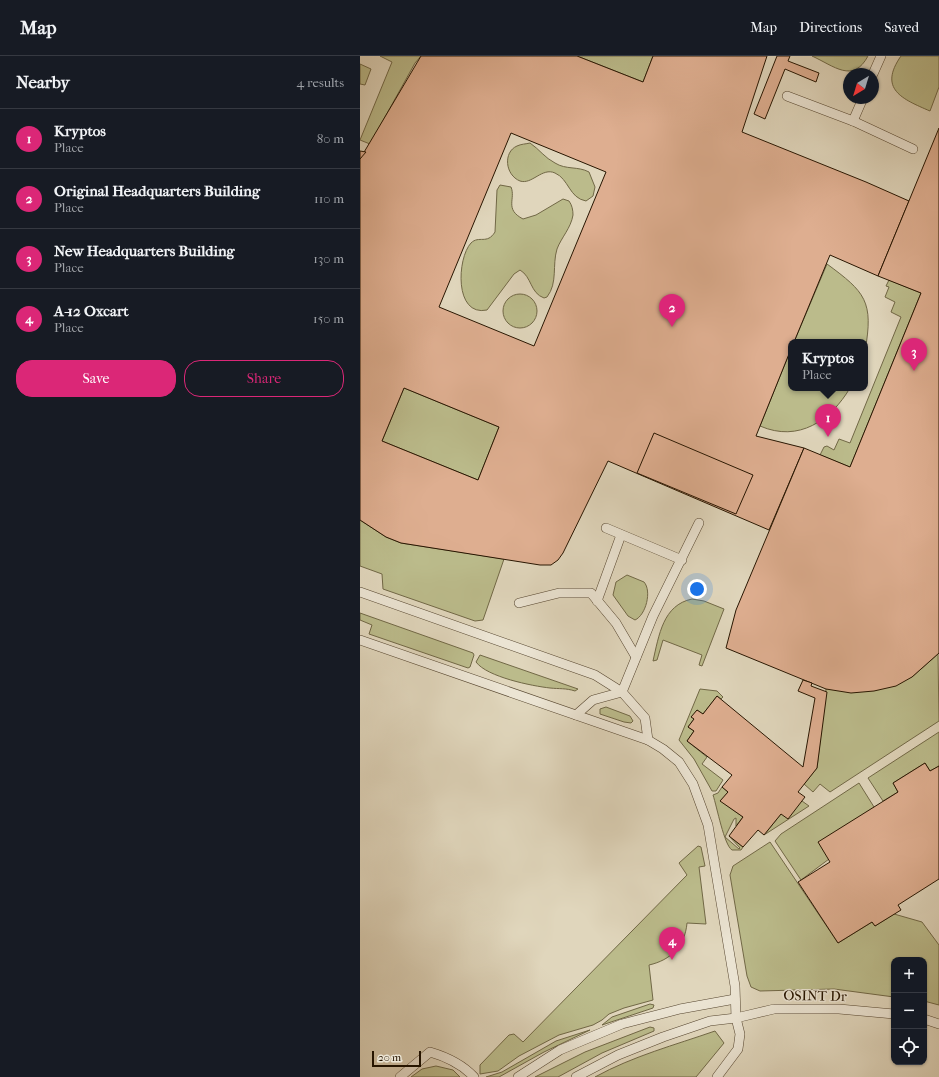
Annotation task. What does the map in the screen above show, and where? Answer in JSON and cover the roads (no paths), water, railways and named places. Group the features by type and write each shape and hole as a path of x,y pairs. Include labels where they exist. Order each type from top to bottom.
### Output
{"lane":[{"path":"876,68 881,56"},
{"path":"787,96 853,121 913,149"},
{"path":"853,121 860,104"},
{"path":"622,692 654,616 699,523"},
{"path":"606,528 682,560"},
{"path":"597,601 621,535"},
{"path":"360,592 595,675 622,692 645,718 648,740"},
{"path":"519,603 559,593 591,593 616,623 636,657"},
{"path":"360,640 648,740 663,749 679,762 693,784 708,824 735,986 736,1018 740,1034 738,1049 716,1077"},
{"path":"576,715 593,700 622,692"},
{"path":"518,1077 560,1050 622,1024 680,1008 735,999"},
{"name":"OSINT Dr","path":"576,1077 618,1055 663,1037 710,1021 736,1018 774,1009 839,1009 891,1014"},
{"path":"927,1020 939,1024"},
{"path":"400,1077 430,1052 452,1060 466,1068 474,1077"}],"place":[{"name":"Original Headquarters Building","path":"672,327"},
{"name":"New Headquarters Building","path":"914,371"},
{"name":"Kryptos","path":"828,437"},
{"name":"A-12 Oxcart","path":"672,960"}]}
